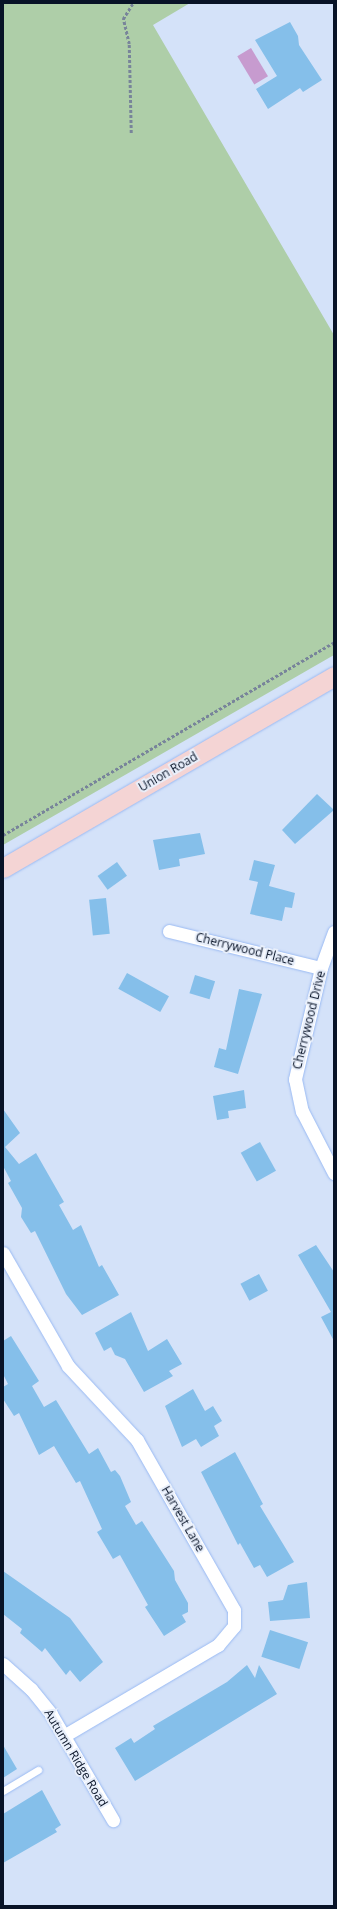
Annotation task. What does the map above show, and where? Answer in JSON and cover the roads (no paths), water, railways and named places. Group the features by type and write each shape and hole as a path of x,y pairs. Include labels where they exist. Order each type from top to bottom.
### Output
{"main road":[{"name":"Union Road","path":"3,868 334,676"}],"street":[{"name":"Cherrywood Place","path":"169,931 321,968"},
{"name":"Cherrywood Drive","path":"334,932 321,968 295,1079 302,1111 334,1173"},
{"name":"Harvest Lane","path":"3,1253 68,1366 138,1440 234,1610 234,1626 218,1645 65,1735"},
{"name":"Autumn Ridge Road","path":"3,1664 40,1699 65,1735 113,1820"}],"lane":[{"path":"3,1791 38,1770"}]}
